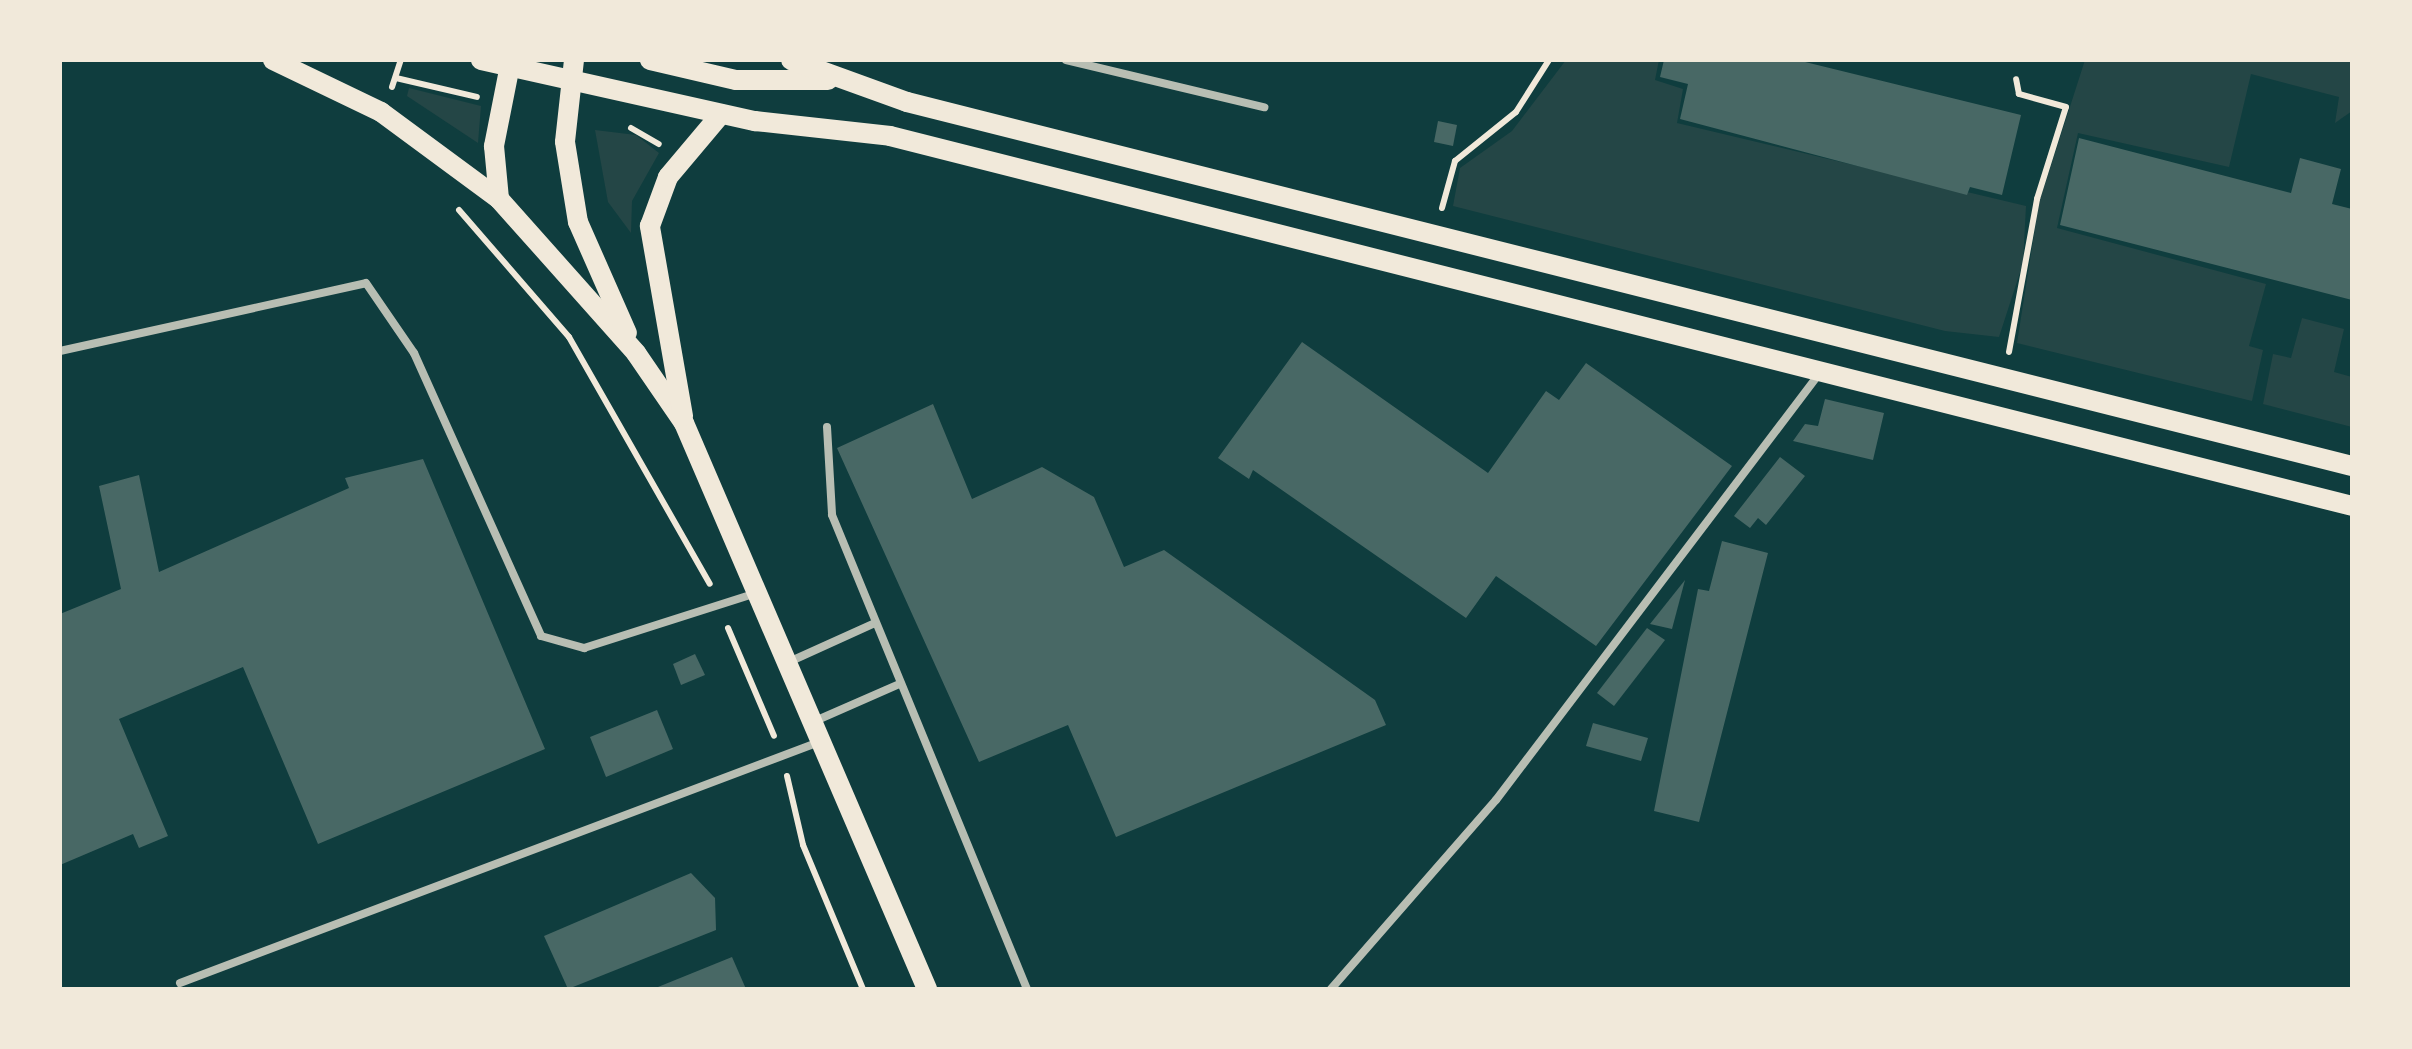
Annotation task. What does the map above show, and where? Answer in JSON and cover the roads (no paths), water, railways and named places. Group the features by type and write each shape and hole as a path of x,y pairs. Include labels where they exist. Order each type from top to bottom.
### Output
{"main road":[{"path":"273,60 381,112 499,198 636,353 684,423 761,591 927,989"},
{"path":"482,60 572,68 721,114 890,136 2352,506"},
{"path":"650,60 736,80 840,80"},
{"path":"791,60 840,80 1434,236 2352,466"},
{"path":"499,198 494,146 516,62"},
{"path":"572,68 565,142 578,222 636,353"},
{"path":"684,423 650,226 668,177 721,114"}],"lane":[{"path":"1066,60 1264,107"},
{"path":"60,350 366,283 414,353 541,636 584,648 761,591"},
{"path":"1331,989 1496,800 1822,371"},
{"path":"827,427 832,515 897,685 1027,989"},
{"path":"790,661 874,624"},
{"path":"180,983 819,730 897,685"}]}
